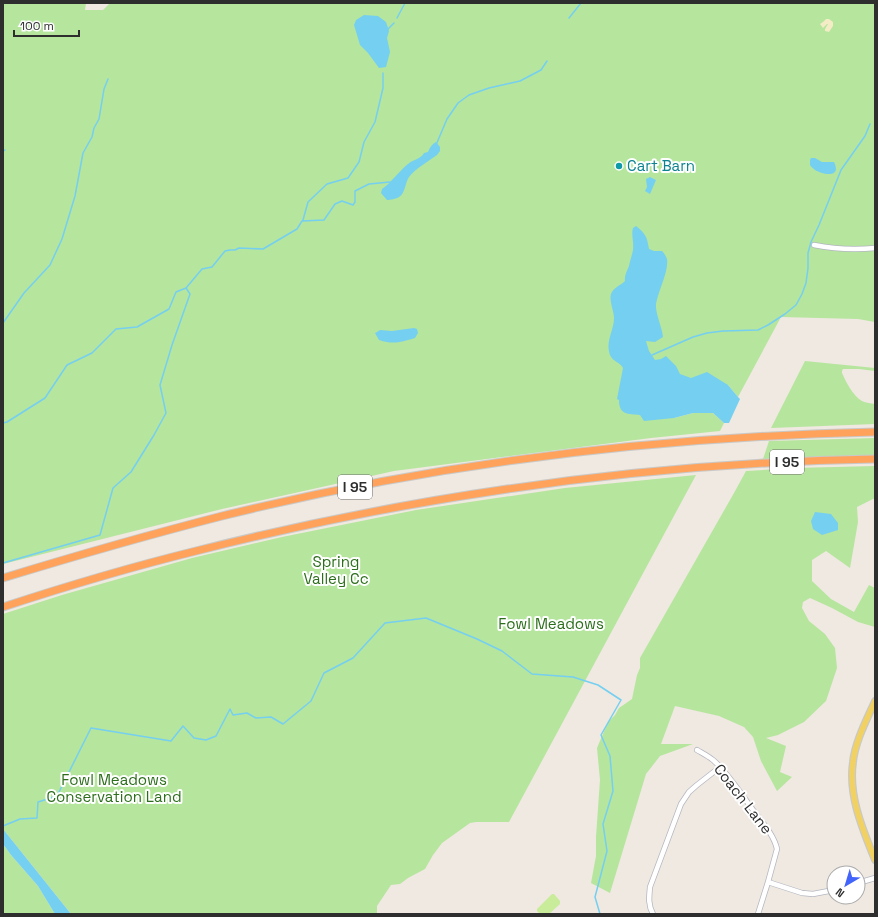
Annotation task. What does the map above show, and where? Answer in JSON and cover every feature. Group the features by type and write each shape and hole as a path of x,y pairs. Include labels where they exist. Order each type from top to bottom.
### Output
{"highway":[{"name":"I 95","path":"3,578 127,541 227,515 327,493 444,471 562,454 715,439 875,432"},
{"name":"I 95","path":"3,607 121,571 231,542 341,517 448,498 549,483 673,470 764,463 875,460"}],"main road":[{"path":"875,701 856,750 852,774 856,804 875,860"}],"street":[{"path":"814,244 826,247 875,248"},
{"name":"Coach Lane","path":"697,750 712,759 720,767 771,834 776,844 777,849 758,914"},
{"path":"653,914 649,907 648,899 650,887 681,804 696,785 720,767"},
{"path":"768,882 802,893 813,894 826,892"}],"green space":[{"path":"3,3 86,3 85,10 103,10 110,3 875,3 875,322 858,319 781,317 738,397 728,385 674,418 693,413 713,413 724,423 720,431 651,438 394,471 222,509 3,564"},
{"path":"805,361 875,368 875,371 843,369 842,373 850,388 859,399 864,402 875,404 875,424 771,428"},
{"path":"875,438 875,455 763,459 769,441"},
{"path":"875,466 875,498 857,507 858,522 850,568 826,551 812,560 812,581 831,599 854,612 869,585 875,588 875,627 858,622 810,598 803,602 802,608 809,621 825,634 835,648 837,668 826,701 804,722 778,735 766,738 786,746 780,772 792,777 777,791 761,761 753,737 744,727 719,716 675,706 661,744 693,744 660,756 646,774 610,893 591,883 596,856 600,780 597,748 608,722 619,708 632,699 640,668 640,658 746,471"},
{"name":"Fowl Meadows Conservation Land","path":"696,475 509,822 470,823 442,843 425,869 400,884 391,885 377,906 377,914 71,914 3,829 3,614 62,595 192,558 282,537 416,510 565,488"},
{"path":"3,844 38,886 55,914 3,914"},
{"path":"552,894 554,894 560,901 560,904 549,914 540,914 537,909"}],"sand":[{"path":"826,19 833,22 833,26 829,32 825,31 828,24 823,28 820,24"}],"water":[{"path":"364,15 378,16 386,22 389,31 387,38 390,52 386,67 379,68 360,45 354,25 356,20"},
{"path":"436,142 440,147 440,151 437,155 418,168 409,177 401,196 395,199 387,200 381,193 382,189 410,162 428,152 431,146"},
{"path":"811,158 815,158 822,162 834,162 836,168 835,172 827,174 815,170 810,165"},
{"path":"650,177 656,180 650,194 645,191 647,187 646,179"},
{"path":"636,226 646,236 649,249 654,251 662,251 667,259 665,275 656,304 663,337 655,342 646,341 649,351 655,360 666,356 676,366 680,374 691,378 707,372 728,385 740,399 729,423 724,423 713,413 693,413 674,418 644,421 640,415 625,413 619,405 619,400 617,399 623,368 611,357 609,350 609,341 614,318 611,294 613,290 625,281 625,275 633,250 632,230"},
{"path":"414,328 417,329 418,333 415,338 406,341 389,342 379,340 375,333 380,330 392,331"},
{"path":"815,512 831,514 838,523 838,530 822,535 813,529 811,521"},
{"path":"3,829 71,914 55,914 38,886 3,844"}],"waterway":[{"path":"397,18 405,3"},
{"path":"569,18 581,3"},
{"path":"387,30 394,23"},
{"path":"436,145 447,119 458,103 469,95 489,88 520,81 541,70 547,61"},
{"path":"303,220 308,202 327,184 348,178 359,162 364,142 375,122 383,88 383,73"},
{"path":"3,323 24,293 50,265 62,239 75,196 83,153 92,137 94,128 99,119 104,89 108,79"},
{"path":"652,355 693,337 707,333 758,330 785,314 796,305 806,283 808,253 811,242 841,170 865,136 870,124"},
{"path":"3,423 45,398 67,365 92,353 116,329 137,327 169,309 176,292 186,288 202,269 212,267 225,251 239,248 263,249 297,229 302,221 324,220 335,204 342,201 353,205 355,202 355,191 369,184 390,182"},
{"path":"3,563 100,535 113,488 131,472 166,413 160,385 190,294 186,288"},
{"path":"3,826 20,819 37,818 38,802 57,796 91,728 171,741 183,726 194,738 206,740 216,736 230,709 233,715 247,713 256,718 271,717 283,724 311,701 324,673 353,658 385,623 426,618 502,651 532,674 573,677 598,685 621,700 601,735 610,756 613,791 603,824 607,851 595,897 600,914"}],"place":[{"name":"Cart Barn","path":"619,166"}],"park label":[{"name":"Spring Valley Cc","path":"336,570"},
{"name":"Fowl Meadows","path":"551,624"}]}
